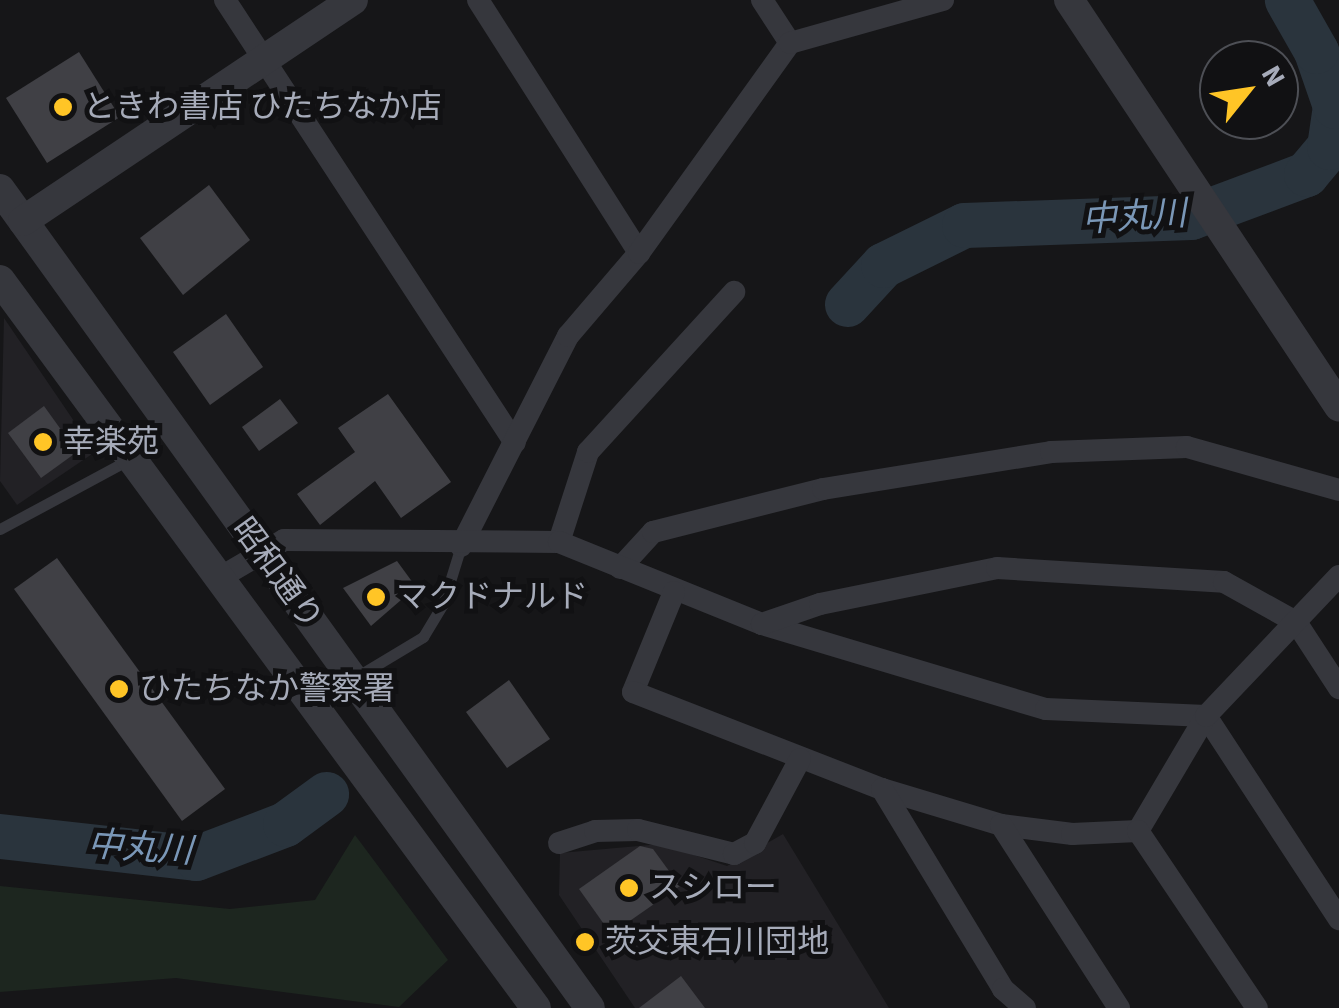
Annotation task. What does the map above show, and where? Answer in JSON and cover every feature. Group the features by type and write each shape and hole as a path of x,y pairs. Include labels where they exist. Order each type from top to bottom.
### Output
{"street":[{"path":"226,0 515,443"},
{"path":"23,220 353,0"},
{"path":"478,0 639,253"},
{"path":"762,0 790,43"},
{"path":"461,546 568,336 639,253 790,43 943,0"},
{"path":"1070,0 1339,407"},
{"name":"昭和通り","path":"0,189 590,1008"},
{"name":"昭和通り","path":"0,280 536,1008"},
{"path":"559,542 588,452 734,292"},
{"path":"620,568 652,532 823,489 1051,452 1187,448 1339,490"},
{"path":"221,577 258,550 284,540 461,546 559,542 674,592 762,624 1046,709 1206,716"},
{"path":"762,624 820,604 997,568 1224,582 1296,622 1339,688"},
{"path":"1138,831 1206,716 1339,576"},
{"path":"674,592 632,692 882,789 1001,824 1072,834 1138,831"},
{"path":"1206,716 1339,918"},
{"path":"560,843 596,831 638,830 734,854 755,844 800,759"},
{"path":"882,789 1003,988 1025,1008"},
{"path":"1001,824 1119,1008"},
{"path":"1138,831 1257,1008"}],"lane":[{"path":"0,529 131,458"},
{"path":"353,678 423,637 443,604 461,546"}],"shaded area":[{"path":"4,318 95,452 17,505 0,481"},
{"path":"783,834 889,1008 635,1008 559,895 560,853 661,844 727,866"},
{"path":"355,835 448,960 399,1007 176,978 0,992 0,886 230,909 315,900"}],"building":[{"name":"ときわ書店 ひたちなか店","path":"79,52 120,117 47,163 6,98"},
{"path":"209,185 250,240 183,295 140,238"},
{"path":"226,314 263,367 210,405 173,352"},
{"path":"388,394 451,482 401,518 375,481 320,525 297,494 355,452 338,428"},
{"path":"280,399 298,423 259,451 242,427"},
{"name":"幸楽苑","path":"44,406 77,452 41,478 8,433"},
{"name":"ひたちなか警察署","path":"57,558 225,789 182,821 14,589"},
{"name":"マクドナルド","path":"397,561 416,587 371,626 343,588"},
{"path":"509,680 550,739 507,768 466,712"},
{"name":"スシロー","path":"640,846 653,849 680,886 611,934 579,889"},
{"path":"681,976 705,1008 639,1008"}],"waterway":[{"name":"中丸川","path":"847,304 883,265 964,225 1191,217 1306,174 1329,147 1335,106 1316,51 1287,0"},
{"name":"中丸川","path":"0,836 196,858 285,824 326,794"}],"place":[{"name":"ときわ書店 ひたちなか店","path":"63,107"},
{"name":"幸楽苑","path":"43,442"},
{"name":"マクドナルド","path":"376,597"},
{"name":"ひたちなか警察署","path":"119,689"},
{"name":"スシロー","path":"629,888"},
{"name":"茨交東石川団地","path":"585,942"}]}
